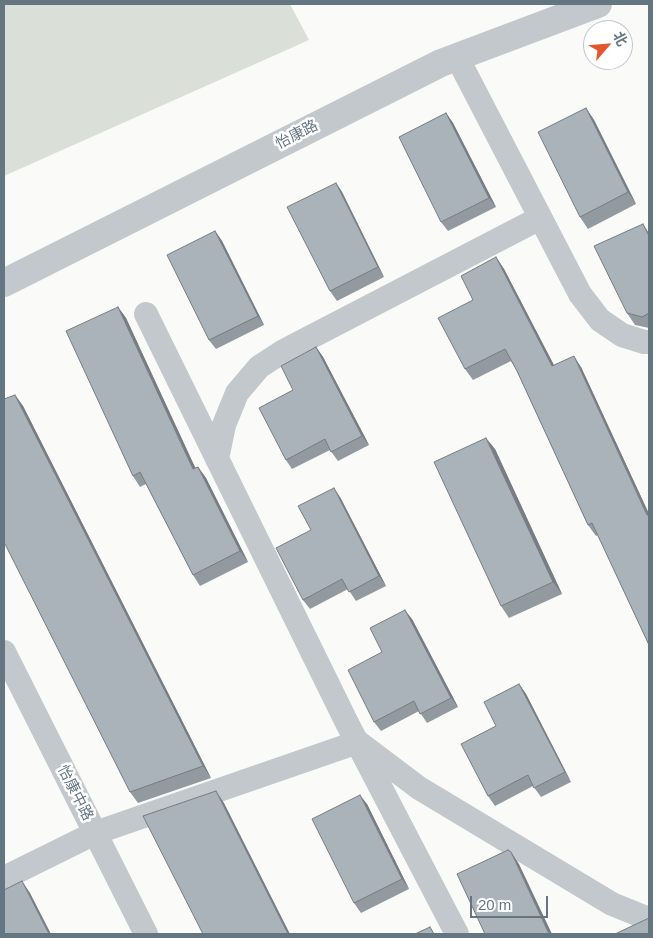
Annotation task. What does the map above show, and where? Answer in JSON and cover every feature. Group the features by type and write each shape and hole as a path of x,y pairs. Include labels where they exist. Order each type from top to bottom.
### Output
{"street":[{"name":"怡康路","path":"4,284 441,63 598,4"},
{"path":"457,57 580,294 600,320 622,336 649,342"},
{"path":"217,459 224,425 237,393 259,367 282,352 540,218"},
{"path":"146,314 358,742 457,934"},
{"name":"怡康中路","path":"4,652 146,934"},
{"path":"4,878 94,833 358,742"},
{"path":"358,742 419,788 612,904 649,919"}],"shaded area":[{"path":"4,4 290,4 309,40 4,176"}],"building":[{"path":"586,108 628,192 580,217 538,132"},
{"path":"446,113 489,198 441,222 399,137"},
{"path":"336,183 378,267 330,291 287,207"},
{"path":"643,224 649,236 649,313 642,317 627,313 594,246"},
{"path":"215,231 258,316 209,340 167,255"},
{"path":"496,257 552,366 574,356 647,515 649,515 649,645 592,523 588,525 505,349 465,369 438,318 473,300 461,276"},
{"path":"118,307 193,469 198,467 240,551 193,575 140,472 133,476 66,331"},
{"path":"316,347 362,436 331,452 325,439 286,460 259,408 293,390 281,366"},
{"path":"15,395 203,766 130,792 4,542 4,399"},
{"path":"486,438 553,582 501,606 434,462"},
{"path":"334,488 379,576 349,592 342,579 303,600 276,548 311,530 298,506"},
{"path":"405,610 451,698 420,714 414,701 374,722 348,670 382,652 370,628"},
{"path":"519,684 565,772 534,788 528,775 488,796 461,744 496,726 484,702"},
{"path":"216,791 288,934 203,934 143,816"},
{"path":"360,795 402,879 354,903 312,819"},
{"path":"508,850 511,852 549,934 485,934 457,874"},
{"path":"22,881 49,934 4,934 4,890"},
{"path":"649,918 649,934 615,934"},
{"path":"430,927 434,934 415,934"}]}
